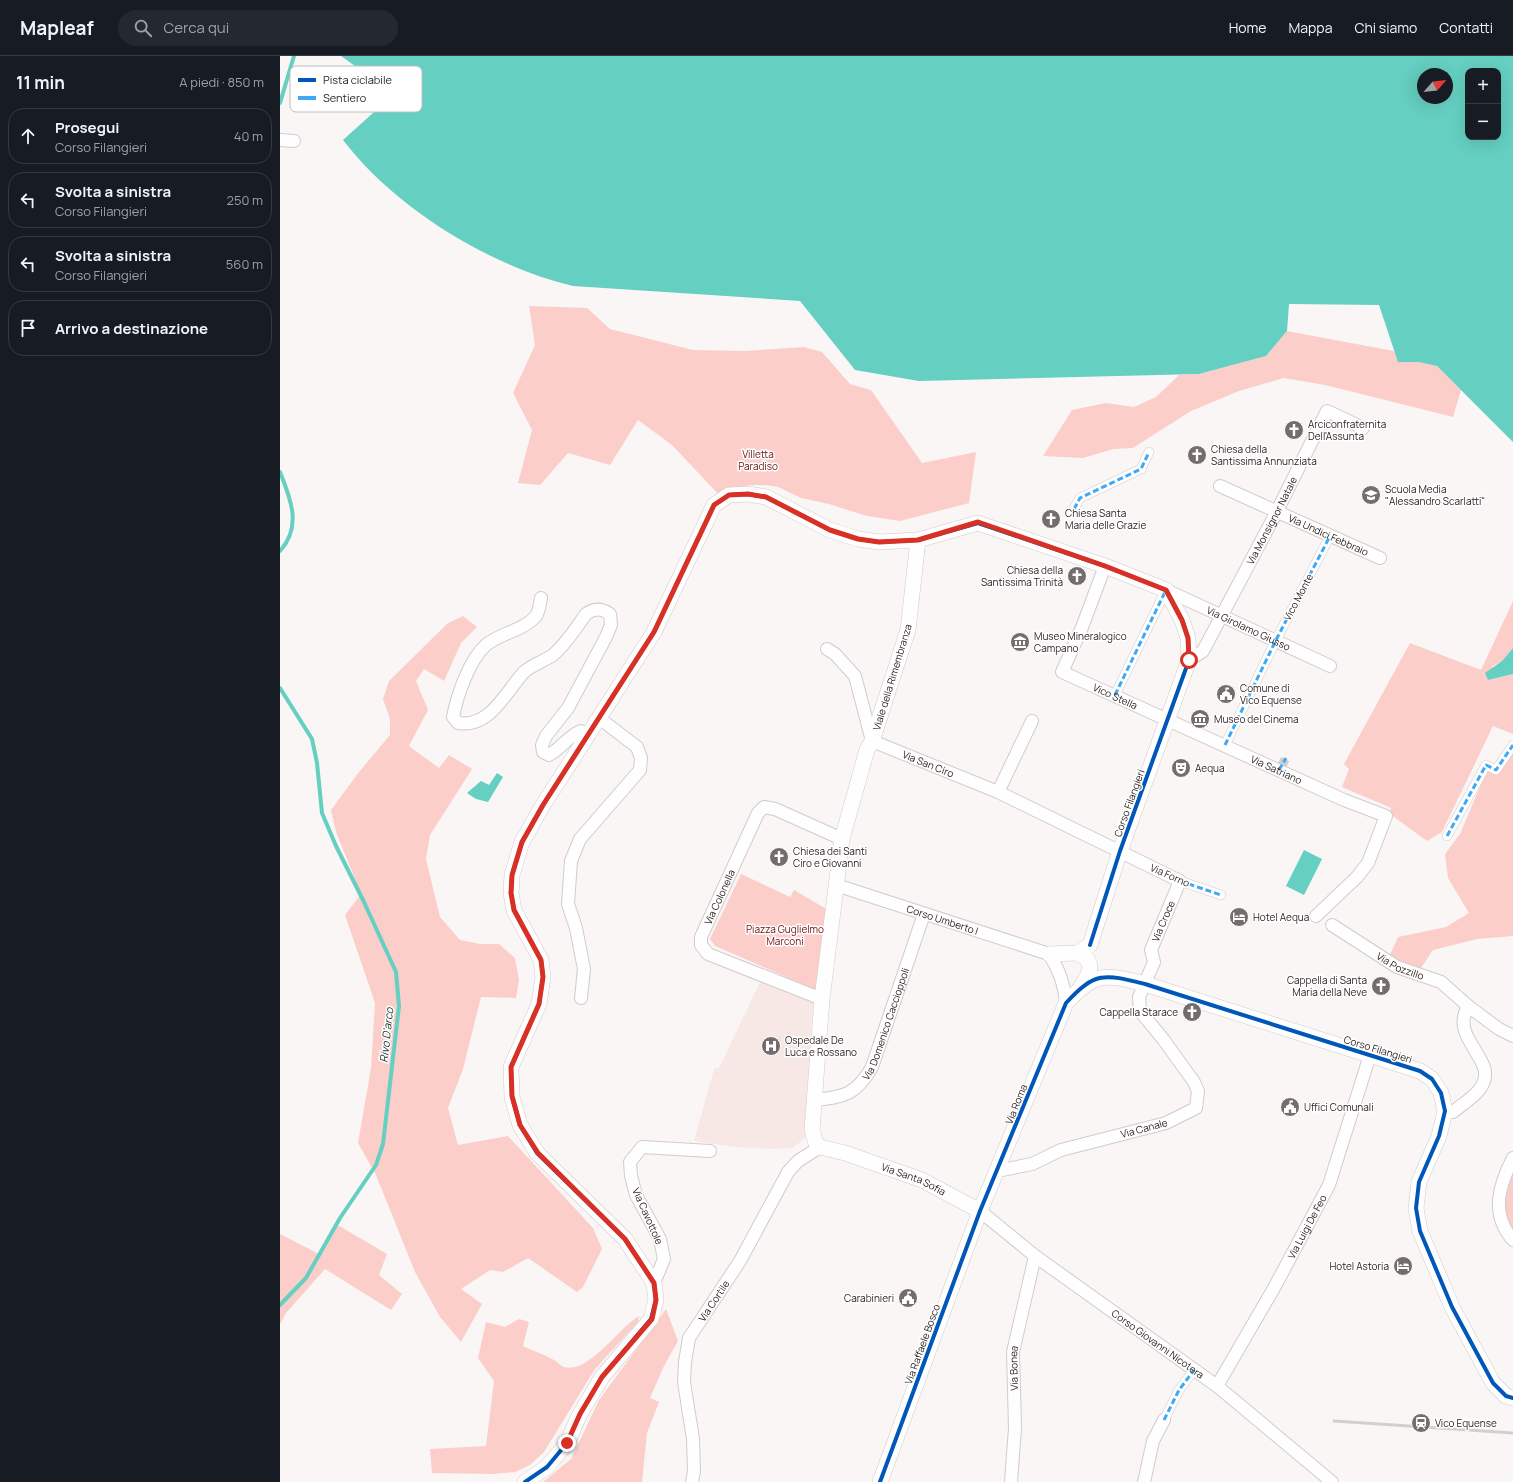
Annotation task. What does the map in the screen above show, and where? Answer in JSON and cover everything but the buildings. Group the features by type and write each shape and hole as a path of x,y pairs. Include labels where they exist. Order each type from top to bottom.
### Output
{"street":[{"path":"280,140 294,141"},
{"name":"Via Monsignor Natale","path":"1189,660 1203,652 1276,513 1327,411 1363,428"},
{"path":"1074,509 1080,498 1141,469 1149,452"},
{"name":"Via Undici Febbraio","path":"1220,486 1276,513 1380,558"},
{"path":"525,1482 547,1467 567,1443 580,1414 602,1377 652,1319 656,1300 654,1283 625,1239 538,1153 520,1125 512,1096 511,1067 539,1004 543,977 541,960 514,910 511,893 512,875 522,842 543,805 654,632 714,505 729,495 748,494 766,497 830,530 858,539 879,542 918,540 978,522 1105,566 1166,590 1115,695"},
{"name":"Vico Monte","path":"1225,744 1276,640 1330,536"},
{"name":"Viale della Rimembranza","path":"872,741 908,630 918,540"},
{"name":"Vico Stella","path":"1105,566 1081,630 1062,672 1169,719"},
{"name":"Via Girolamo Giusso","path":"1166,590 1330,666"},
{"name":"Corso Filangieri","path":"1090,945 1120,852 1189,660 1188,638 1182,620 1166,590"},
{"path":"541,598 536,615 525,624 494,639 484,646 476,657 462,685 455,705 453,717 458,723 466,724 476,722 493,710 526,671 553,654 586,614 592,610 602,609 610,614 611,625 568,708 546,736 542,745 543,752 549,755 558,751 574,734 581,731 588,737"},
{"path":"820,1147 816,1143 812,1130 822,999 836,885 842,839 867,750 872,741 855,676 835,654 827,649"},
{"path":"581,998 584,969 576,928 568,904 571,861 580,839 640,770 641,758 636,747 599,718"},
{"name":"Via Satriano","path":"1169,719 1280,768 1344,800 1386,816 1368,863 1357,877 1316,916"},
{"path":"998,792 1032,721"},
{"name":"Via San Ciro","path":"872,741 998,792 1120,852"},
{"path":"1447,836 1486,765 1496,770 1513,745"},
{"name":"Via Colonella","path":"822,999 708,954 701,946 701,937 758,813 764,807 775,809 842,839"},
{"name":"Via Forno","path":"1120,852 1180,880 1221,895"},
{"name":"Via Croce","path":"1145,984 1154,962 1151,950 1180,880"},
{"name":"Corso Umberto I","path":"836,885 1049,954"},
{"name":"Via Domenico Caccioppoli","path":"814,1100 839,1098 856,1089 864,1080 872,1066 924,914"},
{"name":"Via Pozzillo","path":"1332,925 1398,967 1441,982 1468,1006 1499,1029 1513,1036"},
{"path":"1077,953 1090,945 1096,958 1115,977"},
{"path":"1066,1003 1063,982 1058,969 1049,954 1077,953 1085,956 1090,964 1090,971 1080,987"},
{"path":"1080,987 1100,977 1115,977"},
{"name":"Corso Filangieri","path":"1115,977 1145,984 1420,1071 1432,1079 1441,1093 1445,1111 1439,1136 1418,1182 1416,1208 1420,1231 1452,1307 1493,1383 1506,1396 1513,1398"},
{"name":"Via Canale","path":"997,1171 1032,1164 1061,1150 1166,1123 1196,1108 1198,1090 1194,1082 1163,1039 1140,1011 1139,997 1145,984"},
{"name":"Via Roma","path":"980,1211 1066,1003 1080,987"},
{"path":"1445,1111 1453,1112 1480,1090 1485,1078 1483,1064 1462,1027 1463,1015 1468,1006"},
{"name":"Via Luigi De Feo","path":"1217,1386 1274,1288 1329,1185 1370,1055"},
{"name":"Via Cavottole","path":"654,1283 664,1258 660,1239 636,1195 631,1176 630,1162 642,1147 710,1152"},
{"name":"Via Santa Sofia","path":"820,1147 845,1153 922,1180 980,1211"},
{"name":"Via Cortile","path":"692,1482 694,1471 693,1439 684,1382 685,1362 689,1338 740,1261 788,1172 798,1161 820,1147"},
{"path":"1513,1158 1502,1179 1498,1202 1502,1221 1513,1240"},
{"name":"Corso Giovanni Nicotera","path":"980,1211 1035,1256 1217,1386 1332,1482"},
{"name":"Via Raffaele Bosco","path":"880,1482 980,1211"},
{"name":"Via Bonea","path":"1011,1482 1015,1428 1013,1352 1035,1256"},
{"path":"1144,1482 1153,1441 1179,1390 1194,1370"}],"shaded area":[{"path":"341,56 1513,56 1513,442 1437,366 1418,362 1398,362 1379,305 1289,304 1287,331 1266,356 1199,374 919,381 855,370 800,301 573,286 541,277 477,249 446,231 416,211 389,189 364,165 343,140 374,112 422,112 422,66 355,66"},
{"path":"1513,648 1513,674 1488,680 1485,673 1502,661"},
{"path":"497,773 503,777 488,802 476,799 467,793 481,781 489,785"},
{"path":"1304,850 1322,859 1304,895 1286,886"},
{"name":"Ospedale De Luca e Rossano","path":"761,980 813,1003 805,1138 793,1148 771,1149 735,1147 694,1141 714,1069 719,1068"}],"green space":[{"name":"Villetta Paradiso","path":"529,306 587,308 610,329 693,350 744,351 804,347 822,352 850,384 871,390 922,463 976,452 969,503 900,521 867,516 829,504 801,498 778,487 765,485 751,485 733,489 721,497 672,445 638,420 610,465 568,453 540,485 518,483 532,430 513,393 535,345"},
{"path":"1287,331 1394,351 1399,362 1418,362 1437,366 1461,390 1453,417 1325,385 1284,378 1239,391 1191,411 1133,448 1113,449 1083,458 1043,456 1072,410 1106,403 1134,407 1156,397 1179,375 1199,374 1266,356"},
{"path":"1513,601 1513,648 1502,661 1493,666 1488,680 1513,674 1513,734 1493,726 1442,832 1427,841 1390,814 1391,808 1342,787 1349,769 1344,764 1410,643 1481,670"},
{"path":"463,616 477,627 461,643 444,681 424,669 416,681 428,710 409,746 439,768 449,755 472,769 430,835 426,859 440,917 460,940 480,944 499,944 515,958 519,980 516,998 481,997 463,1069 448,1108 458,1145 508,1136 593,1228 602,1249 583,1287 577,1292 528,1258 503,1272 490,1270 461,1289 482,1304 461,1342 440,1317 415,1272 376,1175 358,1143 371,1068 375,1003 345,915 361,894 336,832 331,810 359,772 390,735 390,719 383,699 389,681 448,623"},
{"path":"1513,753 1513,936 1477,939 1433,950 1421,968 1388,959 1398,937 1446,927 1469,913 1448,878 1445,854 1460,834 1487,770 1497,774"},
{"name":"Piazza Guglielmo Marconi","path":"741,874 790,897 794,890 828,910 816,990 715,946 710,939"},
{"path":"1513,1172 1513,1232 1502,1207"},
{"path":"336,1224 387,1254 379,1275 402,1294 391,1310 325,1269 286,1313 280,1324 280,1234 319,1254"},
{"path":"666,1309 678,1341 664,1366 650,1398 659,1402 647,1433 642,1482 543,1482 571,1459 599,1400"},
{"path":"639,1316 638,1322 595,1369 544,1452 530,1465 515,1472 492,1474 432,1473 430,1449 486,1446 494,1381 478,1358 486,1322 505,1327 519,1319 529,1322 523,1346 550,1358 564,1367 574,1367 583,1364 593,1357"}],"waterway":[{"name":"Rivo D'arco","path":"291,66 294,56"},
{"name":"Rivo D'arco","path":"280,103 290,69"},
{"name":"Rivo D'arco","path":"280,472 291,503 293,523 287,542 280,551"},
{"name":"Rivo D'arco","path":"280,688 312,739 317,763 322,813 336,846 364,902 396,972 399,1006 383,1144 376,1165 340,1218 306,1278 280,1305"}],"tunnel":[{"path":"1281,767 1286,758"}],"railway":[{"path":"1334,1421 1513,1433"}],"marked path":[{"path":"1074,509 1080,498 1141,469 1149,452"},
{"path":"1225,745 1276,640 1330,536"},
{"path":"1115,695 1166,590"},
{"path":"1447,836 1486,765 1496,770 1513,745"},
{"path":"1279,770 1286,758"},
{"path":"1180,881 1221,895"},
{"path":"1164,1420 1179,1390 1194,1370"}],"cycle path":[{"path":"525,1482 547,1467 567,1443 580,1414 602,1377 651,1319 656,1300 654,1283 625,1239 537,1153 520,1125 512,1097 511,1067 539,1004 543,977 541,960 514,910 511,893 512,875 522,842 543,805 654,632 714,505 729,495 748,494 766,497 830,530 858,539 879,542 918,540 978,523 1105,566 1166,590 1182,620 1188,638 1189,660 1120,851 1090,945"},
{"path":"880,1482 980,1211 1066,1003 1085,985 1093,980 1101,978 1120,978 1145,984 1420,1071 1432,1079 1441,1093 1445,1111 1439,1136 1419,1182 1416,1208 1420,1231 1452,1307 1493,1383 1506,1396 1513,1398"}],"place":[{"name":"Arciconfraternita Dell'Assunta","path":"1294,430"},
{"name":"Chiesa della Santissima Annunziata","path":"1197,455"},
{"name":"Scuola Media \"Alessandro Scarlatti\"","path":"1371,495"},
{"name":"Chiesa Santa Maria delle Grazie","path":"1051,519"},
{"name":"Chiesa della Santissima Trinità","path":"1077,576"},
{"name":"Museo Mineralogico Campano","path":"1020,642"},
{"name":"Comune di Vico Equense","path":"1226,694"},
{"name":"Museo del Cinema","path":"1200,719"},
{"name":"Aequa","path":"1181,768"},
{"name":"Chiesa dei Santi Ciro e Giovanni","path":"779,857"},
{"name":"Hotel Aequa","path":"1239,917"},
{"name":"Cappella di Santa Maria della Neve","path":"1381,986"},
{"name":"Cappella Starace","path":"1192,1012"},
{"name":"Ospedale De Luca e Rossano","path":"771,1046"},
{"name":"Uffici Comunali","path":"1290,1107"},
{"name":"Hotel Astoria","path":"1403,1266"},
{"name":"Carabinieri","path":"908,1298"},
{"name":"Vico Equense","path":"1421,1423"}],"route":[{"path":"567,1443 580,1414 602,1377 652,1319 656,1300 654,1283 625,1239 538,1153 520,1125 512,1096 511,1067 539,1004 543,977 541,960 514,910 511,893 512,875 522,842 543,805 654,632 714,505 729,495 748,494 766,497 830,530 858,539 879,542 918,540 978,522 1105,566 1166,590 1182,620 1188,638 1189,660"}]}
